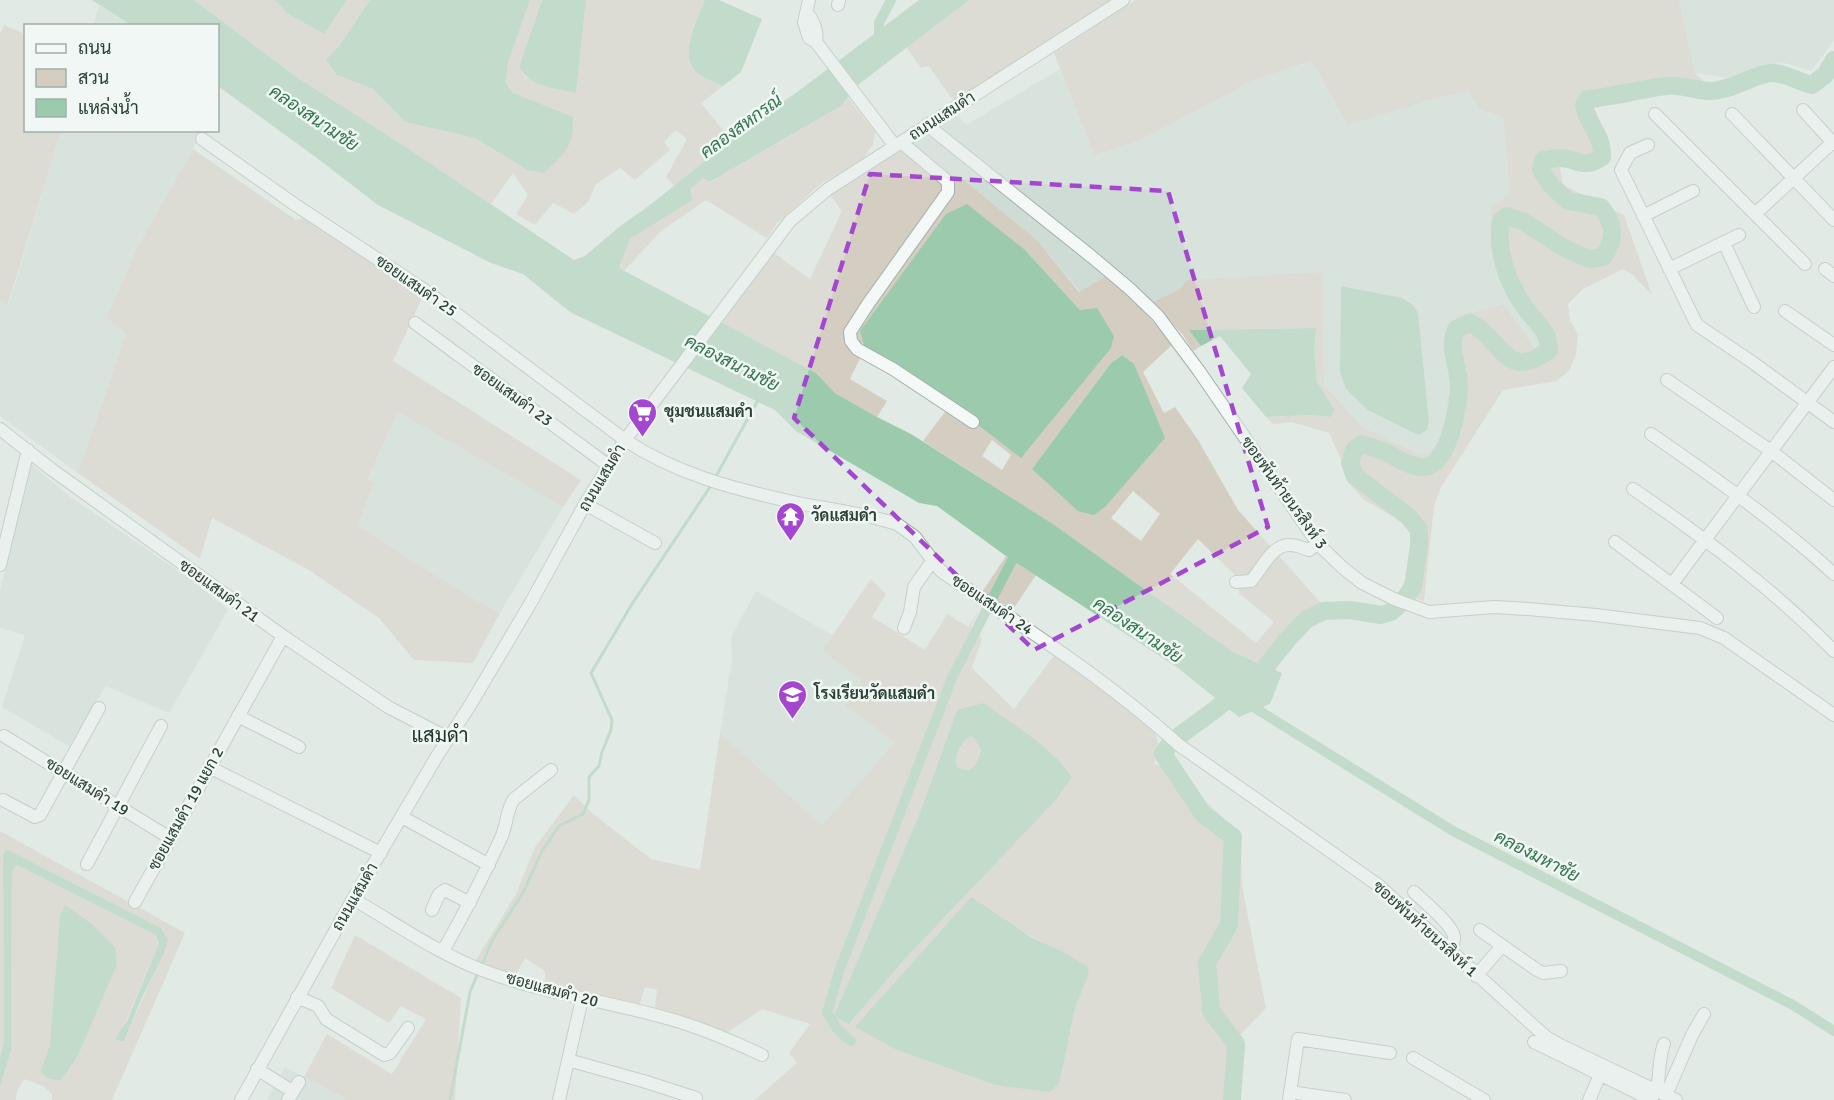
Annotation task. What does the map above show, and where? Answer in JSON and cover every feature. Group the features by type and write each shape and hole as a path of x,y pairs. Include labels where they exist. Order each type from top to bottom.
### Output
{"street":[{"name":"ถนนแสมดำ","path":"241,1100 353,899 448,738 469,707 530,604 585,504 625,440 794,218 828,189 1123,0"},
{"path":"808,6 820,48 857,96 898,144 948,183 948,192 850,332 851,341 857,349 893,369 973,422"},
{"path":"1755,214 1834,143 1803,110"},
{"path":"1655,114 1805,264"},
{"path":"1732,114 1834,220"},
{"name":"ซอยพันท้ายนรสิงห์ 3","path":"927,125 1107,270 1158,316 1206,380 1318,544 1342,568 1362,583 1417,609 1438,612 1494,608 1528,609 1701,628 1724,638 1834,715"},
{"name":"ซอยแสมดำ 25","path":"202,139 294,204 426,291 625,440"},
{"path":"1648,145 1630,153 1621,170 1697,326 1808,401 1834,422"},
{"path":"1643,216 1693,191"},
{"path":"1669,269 1739,235"},
{"path":"1724,243 1755,308"},
{"path":"1785,311 1834,345"},
{"name":"ซอยแสมดำ 23","path":"415,323 609,466"},
{"path":"1672,584 1834,367"},
{"path":"1667,380 1771,451 1834,500"},
{"name":"ซอยแสมดำ 21","path":"0,429 283,636 388,707 448,738"},
{"path":"1651,434 1738,495 1798,542 1834,574"},
{"name":"ซอยแสมดำ 24","path":"625,440 651,458 711,480 794,502 822,506 897,524 915,537 945,574 1050,644 1157,725 1179,745"},
{"path":"0,566 28,450"},
{"path":"1633,489 1705,539 1788,607 1834,651"},
{"path":"585,504 655,543"},
{"path":"1615,543 1717,618"},
{"path":"1236,582 1251,581 1270,556 1281,547 1289,544 1309,550 1318,544"},
{"path":"904,628 910,612 914,587 933,560"},
{"name":"ซอยแสมดำ 19 แยก 2","path":"135,902 283,636"},
{"path":"3,800 35,817 40,815 99,708"},
{"path":"238,716 299,747"},
{"path":"87,864 161,726"},
{"name":"ซอยแสมดำ 19","path":"4,736 170,838"},
{"name":"ซอยพันท้ายนรสิงห์ 1","path":"1179,745 1378,885 1546,1037 1663,1097"},
{"path":"209,767 381,853"},
{"path":"443,951 489,865 504,830 510,804 551,770"},
{"path":"402,817 489,865"},
{"path":"432,910 439,894 445,890 470,903"},
{"path":"1414,892 1453,934 1454,939 1450,950"},
{"name":"ซอยแสมดำ 20","path":"353,899 443,951 478,968 522,984 716,1033 762,1055"},
{"path":"1480,930 1537,970 1544,973 1562,971"},
{"path":"1476,975 1502,946"},
{"path":"297,997 318,1006 326,1019 384,1055 390,1053 408,1028"},
{"path":"559,1100 582,999"},
{"path":"1663,1097 1704,1014"},
{"path":"1345,1100 1289,1096 1298,1039 1390,1053"},
{"path":"1534,1042 1600,1075 1663,1097"},
{"path":"1663,1097 1659,1061 1664,1044"},
{"path":"1413,1058 1484,1100"},
{"path":"568,1060 696,1098"},
{"path":"257,1069 293,1091"},
{"path":"1589,1100 1600,1075"}],"highlighted area":[{"path":"870,174 1168,191 1268,527 1034,650 794,418"}],"shaded area":[{"path":"1679,0 1834,0 1834,41 1811,71 1781,62 1727,78 1695,73"},
{"path":"99,5 129,24 93,24"},
{"path":"1313,61 1426,101 1469,91 1479,109 1503,117 1510,193 1511,297 1518,292 1554,337 1536,351 1478,311 1459,314 1444,333 1452,371 1442,437 1428,454 1419,454 1363,427 1324,385 1323,272 1180,289 1140,307 1080,292 1038,241 957,174 946,188 901,148 956,113 966,125 1060,69 1094,155 1139,141 1252,81"},
{"path":"61,132 202,132 139,244 126,334 78,473 0,416 0,301 8,307"},
{"path":"398,412 563,507 500,613 462,592 358,526 374,485 368,480"},
{"path":"31,464 69,496 193,581 228,610 169,713 106,686 69,746 2,707 25,635 0,628 0,590"},
{"name":"โรงเรียนวัดแสมดำ","path":"756,591 834,636 823,651 863,680 846,706 895,742 822,825 720,733 732,660 731,637"},
{"path":"285,1067 348,1100 267,1100"}],"green space":[{"path":"194,0 275,0 288,14 324,34 347,0 370,0 327,60 337,75 373,89 405,122 475,138 527,170 533,102 513,93 506,83 508,63 530,0 542,0 519,67 525,77 576,92 586,0 705,0 692,32 689,58 693,69 705,78 723,86 701,103 731,140 674,186 666,177 687,139 676,130 664,142 670,150 635,180 620,168 595,185 589,201 574,214 553,203 535,225 516,214 528,195 513,173 491,204 298,78"},
{"path":"969,0 1114,0 954,102 929,66 921,68 906,47"},
{"path":"1136,0 1679,0 1695,73 1705,83 1672,78 1588,95 1576,104 1597,143 1599,152 1585,160 1561,154 1560,167 1563,185 1624,215 1652,295 1632,274 1623,269 1583,289 1568,304 1570,320 1578,334 1576,354 1569,371 1556,381 1503,390 1441,487 1434,506 1424,601 1399,594 1411,567 1414,535 1399,520 1364,500 1346,480 1342,461 1329,433 1292,422 1273,424 1266,417 1311,415 1331,417 1335,410 1317,382 1314,349 1316,328 1190,330 1201,346 1193,351 1183,335 1152,302 1180,289 1187,280 1323,272 1324,385 1363,427 1419,454 1428,454 1442,437 1452,371 1444,333 1459,314 1504,304 1536,351 1554,337 1518,292 1511,297 1492,246 1491,208 1510,193 1503,117 1479,109 1469,91 1426,101 1348,125 1312,61 1252,81 1139,141 1094,155 1054,53"},
{"path":"4,25 24,34 24,132 61,132 7,307 0,301 0,34"},
{"path":"848,98 875,132 873,144 863,159 822,183 777,223 767,238 706,200 661,231 624,271 619,268 630,239 703,177 711,182 841,106"},
{"path":"901,148 946,188 957,174 1038,241 1079,292 1105,277 1130,296 1173,344 1143,372 1164,413 1175,407 1198,440 1238,510 1321,603 1287,628 1260,663 1233,652 1053,524 923,441 951,404 1080,310 1025,250 865,348 850,379 887,401 877,417 835,393 816,373 722,324 749,283 774,253 810,279 842,211 830,195","holes":["1121,355 1165,438 1032,469 1111,363","992,440 1011,455 1002,470 982,456","1133,491 1160,514 1141,541 1111,518","1198,539 1239,579 1239,593 1274,622 1256,643 1170,574"]},
{"path":"193,149 296,220 305,218 424,294 393,361 581,480 563,507 398,412 368,479 374,484 358,526 462,592 500,613 473,663 414,660 379,618 309,570 212,518 200,559 78,473 126,334 107,318 139,244"},
{"path":"1006,556 1036,575 1012,611 982,592"},
{"path":"871,579 886,594 872,617 925,650 947,614 968,627 980,608 971,626 982,639 972,668 1014,709 1056,653 1154,727 1158,743 1154,764 1179,769 1206,802 1240,834 1242,886 1266,1008 1239,1036 1224,1100 755,1100 797,1063 789,1053 810,1024 762,1009 728,1032 655,1007 657,990 645,987 639,1006 545,983 545,971 525,958 515,976 476,960 516,894 535,847 574,795 593,814 651,859 700,870 720,733 822,825 895,742 845,706 862,680 822,651","holes":["957,710 1054,802 905,959 849,1024 837,1009 921,810","1005,921 1086,966 1089,974 1075,1008 1060,1081"]},
{"path":"971,736 975,738 981,750 973,767 966,770 957,767 958,753 961,746"},
{"path":"0,831 185,933 112,1100 52,1100 52,1094 43,1086 24,1079 17,1091 16,1100 0,1100 0,1087 11,1051 12,871 17,865 156,935 159,943 116,1041 124,1042 168,939 161,928 6,849 3,855 4,1040 0,1057","holes":["117,965 77,1058 60,1081 40,1072 50,1045"]},
{"path":"355,935 461,998 455,1100 348,1100 304,1077 327,1034 392,1074 426,1019 401,1006 389,1023 331,988"}],"water":[{"name":"คลองสนามชัย","path":"92,0 194,0 298,78 574,260 585,256 761,116 796,93 919,0 969,0 859,84 841,106 710,182 703,178 690,189 692,200 630,239 619,268 816,373 835,393 911,434 1053,524 1233,652 1282,673 1270,704 1239,717 1178,668 1006,556 937,506 919,503 796,431 775,410 570,312 523,274 491,263 378,205 219,87 219,24 129,24"},
{"path":"275,0 347,0 324,34 288,14"},
{"path":"370,0 530,0 508,63 506,83 513,93 573,117 572,136 567,149 544,173 527,170 475,138 405,122 373,89 337,75 326,60 339,46"},
{"path":"542,0 586,0 576,93 537,83 524,74 519,67"},
{"path":"705,0 719,0 762,19 741,72 723,86 705,78 693,69 689,58 692,32"},
{"path":"967,204 1025,250 1080,310 1097,308 1114,336 1111,348 1021,458 951,404 865,348 860,331 946,214"},
{"path":"1341,286 1402,298 1413,305 1418,313 1429,422 1427,430 1418,435 1368,410 1346,389 1340,372"},
{"path":"1316,328 1314,349 1317,382 1335,410 1331,417 1311,415 1266,417 1242,388 1251,374 1220,336 1201,346 1189,330"},
{"path":"1122,355 1134,364 1165,438 1105,507 1094,515 1078,511 1032,469 1111,363"},
{"path":"984,703 1043,746 1072,777 1054,802 905,959 849,1024 834,1016 921,810 957,710","holes":["971,736 981,750 976,763 966,770 957,767 957,757 961,746"]},
{"path":"6,849 161,928 168,939 164,953 141,999 124,1042 116,1040 119,1031 127,1021 159,943 156,935 17,865 12,871 11,1051 0,1087 0,1057 4,1040 3,855"},
{"path":"971,897 1031,937 1087,966 1089,974 1075,1008 1060,1081 1050,1092 995,1085 895,1049 855,1027"},
{"path":"65,905 93,925 115,947 117,965 77,1058 60,1081 48,1078 40,1072 50,1045 60,916"}],"waterway":[{"path":"879,44 879,23 891,0"},
{"path":"1232,1100 1236,1044 1211,1011 1207,963 1229,925 1233,837 1203,814 1163,754 1171,742 1263,670 1307,619 1324,611 1350,610 1381,615 1391,612 1413,587 1419,530 1409,517 1355,476 1350,463 1354,450 1361,444 1383,451 1411,465 1422,467 1431,465 1439,458 1451,434 1459,393 1453,343 1456,329 1470,323 1480,329 1513,360 1522,362 1534,359 1549,350 1544,331 1518,297 1508,276 1500,243 1501,221 1507,216 1524,222 1566,249 1589,259 1603,257 1610,244 1612,231 1609,219 1601,207 1568,201 1550,184 1541,170 1543,160 1565,158 1590,163 1602,157 1598,136 1584,105 1588,99 1666,86 1705,91 1719,90 1767,73 1784,75 1812,85 1825,75 1834,60"},
{"path":"715,478 758,400"},
{"path":"481,967 492,941 524,891 542,851 559,826 583,814 589,800 589,777 599,766 612,720 591,673 632,604 712,484"},
{"path":"993,597 1018,549"},
{"path":"851,1041 838,1030 827,1013 839,971 952,678 986,611"},
{"name":"คลองมหาชัย","path":"1247,703 1453,831 1793,1005 1834,1031"},
{"path":"450,1100 470,992 478,973"}],"place":[{"name":"ชุมชนแสมดำ","path":"643,438"},
{"name":"วัดแสมดำ","path":"790,542"},
{"name":"โรงเรียนวัดแสมดำ","path":"793,720"}],"district":[{"name":"แสมดำ","path":"440,735"}],"water label":[{"name":"คลองสหกรณ์","path":"741,126"}]}
